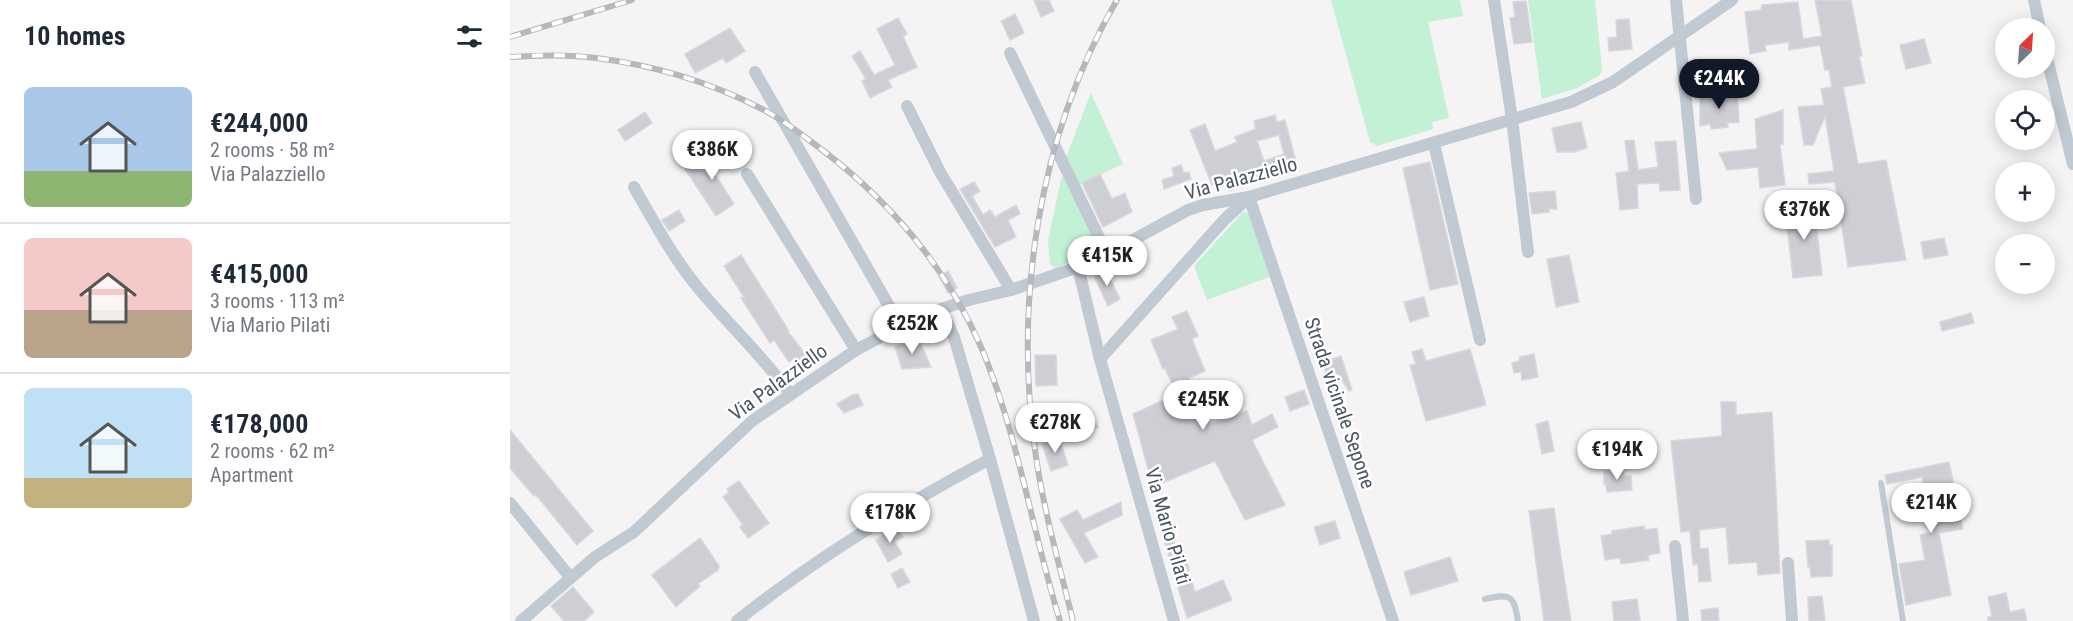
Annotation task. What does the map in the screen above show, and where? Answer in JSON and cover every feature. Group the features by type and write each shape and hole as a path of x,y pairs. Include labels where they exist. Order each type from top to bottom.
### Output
{"street":[{"path":"1494,0 1528,252"},
{"path":"1676,0 1696,199"},
{"name":"Via Palazziello","path":"521,621 595,557 634,532 752,421 856,350 941,309 1011,290 1078,267 1188,210 1249,197 1571,102 1613,82 1732,0"},
{"path":"2034,0 2038,18"},
{"path":"1010,53 1107,254"},
{"path":"755,72 901,327"},
{"path":"2052,78 2073,164"},
{"path":"907,106 940,172 1011,290"},
{"path":"1434,144 1480,340"},
{"path":"747,174 856,350"},
{"path":"634,187 655,224 698,288 765,360 790,394"},
{"path":"1100,359 1225,219 1249,197"},
{"name":"Strada vicinale Sepone","path":"1249,197 1393,621"},
{"name":"Via Mario Pilati","path":"1078,267 1100,359 1174,621"},
{"path":"941,309 954,337 1034,621"},
{"path":"737,621 856,535 942,484 990,459"},
{"path":"510,503 570,577"},
{"path":"1675,546 1683,621"},
{"path":"1788,563 1792,621"}],"lane":[{"path":"1881,483 1903,621"},
{"path":"1485,599 1503,595 1511,598 1515,604 1518,621"}],"green space":[{"path":"1331,0 1460,0 1463,16 1428,22 1449,118 1432,122 1433,129 1377,146 1370,142"},
{"path":"1528,0 1595,0 1602,68 1600,75 1577,88 1542,99"},
{"path":"1091,93 1123,164 1078,185 1066,157"},
{"path":"1063,177 1102,249 1056,268 1050,264 1048,241"},
{"path":"1243,212 1253,214 1272,276 1207,300 1194,266"}],"building":[{"path":"1034,0 1049,0 1054,11 1041,17"},
{"path":"1815,0 1851,0 1865,83 1843,87 1858,164 1886,160 1906,260 1848,267 1835,182 1809,184 1808,174 1834,171 1825,116 1813,145 1804,145 1798,107 1824,105 1821,89 1832,87 1829,70 1825,70 1820,45 1789,50 1789,42 1765,45 1766,51 1750,54 1745,12 1761,10 1762,5 1798,2 1803,39 1822,36"},
{"path":"1526,1 1532,42 1514,44 1510,18 1515,17 1513,2"},
{"path":"1015,14 1024,33 1010,40 1001,21"},
{"path":"898,18 907,34 903,36 917,67 888,80 892,87 870,98 862,81 866,79 852,56 860,51 874,75 895,65 877,29"},
{"path":"1629,19 1632,49 1609,51 1608,38 1617,37 1616,20"},
{"path":"730,28 745,51 726,63 723,58 695,73 685,54"},
{"path":"1924,39 1931,63 1906,69 1900,45"},
{"path":"1737,93 1739,122 1727,123 1728,127 1711,129 1710,124 1700,126 1700,97"},
{"path":"1783,110 1783,144 1780,144 1785,185 1760,188 1758,167 1727,170 1719,153 1756,149 1755,119"},
{"path":"645,112 652,123 625,141 618,130"},
{"path":"1275,115 1277,122 1285,120 1298,170 1230,191 1228,184 1220,187 1218,182 1212,185 1190,130 1205,124 1215,151 1237,142 1235,137 1256,129 1254,121","holes":["1279,135 1284,154 1264,161 1257,141"]},
{"path":"1581,122 1587,148 1574,152 1557,152 1552,128"},
{"path":"1634,140 1638,170 1658,167 1655,142 1676,141 1680,190 1660,191 1659,183 1637,184 1638,208 1620,210 1616,173 1629,171 1625,141"},
{"path":"728,145 734,155 711,168 734,204 716,216 685,169"},
{"path":"1430,162 1458,284 1430,290 1403,168"},
{"path":"1181,165 1184,173 1189,172 1191,179 1164,189 1162,180 1174,176 1172,168"},
{"path":"1100,174 1112,199 1125,193 1132,212 1103,227 1082,183"},
{"path":"974,182 980,191 972,196 983,215 990,210 995,217 1016,205 1020,214 1008,220 1016,237 995,247 960,189"},
{"path":"1555,191 1557,209 1532,214 1529,193"},
{"path":"1814,204 1822,275 1793,278 1785,208"},
{"path":"679,210 685,221 669,231 662,220"},
{"path":"1944,238 1948,255 1924,259 1921,242"},
{"path":"741,255 788,332 811,361 799,369 793,359 789,362 774,340 770,343 741,298 744,297 724,266"},
{"path":"1569,255 1579,302 1556,307 1547,259"},
{"path":"1105,268 1120,299 1108,306 1094,276"},
{"path":"948,271 957,288 948,293 939,276"},
{"path":"1424,297 1429,316 1410,322 1404,302"},
{"path":"1187,311 1198,336 1192,339 1205,371 1189,378 1210,424 1247,411 1252,425 1272,414 1278,427 1252,440 1285,505 1245,520 1215,461 1153,487 1133,414 1177,394 1151,340 1178,329 1172,317"},
{"path":"1971,313 1974,323 1942,331 1940,322"},
{"path":"918,337 931,367 902,369 895,347"},
{"path":"1422,349 1426,361 1470,349 1486,405 1426,421 1410,365 1416,364 1412,352"},
{"path":"1534,354 1538,377 1522,380 1521,372 1514,373 1512,363 1519,361 1520,357"},
{"path":"1035,355 1056,355 1057,385 1036,386"},
{"path":"1341,356 1352,390 1349,391 1338,374 1327,378 1324,366 1332,364 1332,359"},
{"path":"1304,390 1309,404 1290,411 1285,397"},
{"path":"858,394 863,405 844,413 837,404"},
{"path":"1721,402 1736,402 1736,415 1772,412 1780,573 1758,575 1757,562 1729,564 1726,527 1699,530 1700,549 1708,548 1711,581 1699,582 1698,564 1693,565 1690,531 1681,532 1671,441 1722,436"},
{"path":"1088,408 1098,427 1084,434 1075,415"},
{"path":"1548,421 1554,451 1542,454 1536,424"},
{"path":"510,430 593,531 577,545 536,495 534,496 510,468"},
{"path":"1059,438 1068,465 1051,471 1042,444"},
{"path":"1949,462 1963,529 1939,533 1951,595 1906,605 1899,564 1925,560 1920,535 1933,532 1922,477 1887,484 1885,475"},
{"path":"1624,470 1624,476 1631,475 1632,490 1607,492 1606,484 1604,484 1604,471"},
{"path":"739,481 769,523 748,538 740,527 743,525 723,497 729,492 727,489"},
{"path":"1121,502 1122,515 1084,533 1098,557 1085,563 1060,519 1077,510 1083,520"},
{"path":"1554,508 1571,621 1544,621 1529,511"},
{"path":"1335,521 1340,538 1320,545 1314,527"},
{"path":"1644,526 1645,530 1657,528 1660,553 1648,555 1649,560 1621,564 1620,558 1605,560 1601,536 1612,534 1612,531"},
{"path":"897,527 903,537 895,542 902,554 888,562 876,540"},
{"path":"1172,534 1175,546 1182,544 1195,592 1223,580 1232,600 1187,618 1163,537"},
{"path":"700,538 719,566 718,570 698,584 700,586 676,607 652,575"},
{"path":"1829,540 1829,545 1832,545 1832,576 1811,577 1806,541"},
{"path":"1450,557 1458,581 1411,595 1404,572"},
{"path":"902,568 910,582 898,588 891,574"},
{"path":"573,587 594,612 584,621 564,621 551,606"},
{"path":"2006,593 2010,612 2024,609 2027,621 1988,621 1988,617 1992,616 1988,597"},
{"path":"1822,596 1825,621 1809,621 1808,597"},
{"path":"1637,599 1640,621 1614,621 1612,602"},
{"path":"1718,608 1719,621 1702,621 1701,610"}],"railway":[{"path":"510,37 632,0"},
{"path":"1073,621 1048,519 1036,457 1030,399 1028,340 1031,281 1038,222 1051,164 1068,107 1090,52 1117,0"},
{"path":"510,57 564,55 618,61 661,70 724,91 777,117 839,164 888,209 931,260 950,288 981,347 1015,448 1060,621"}]}
